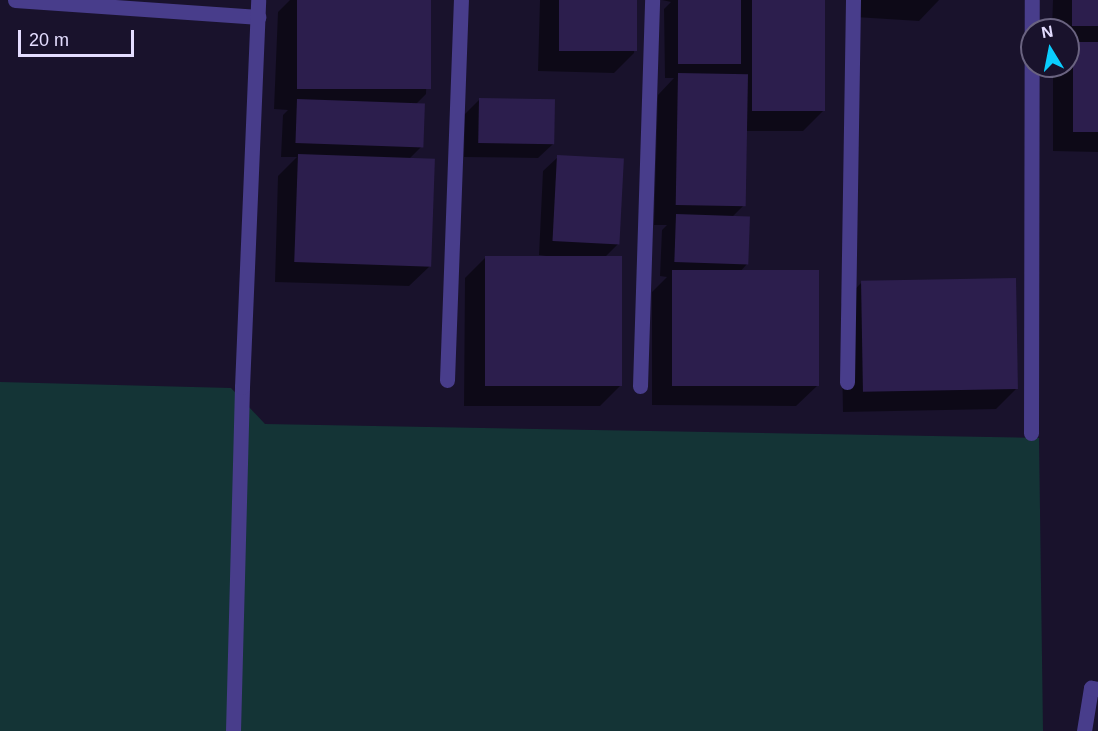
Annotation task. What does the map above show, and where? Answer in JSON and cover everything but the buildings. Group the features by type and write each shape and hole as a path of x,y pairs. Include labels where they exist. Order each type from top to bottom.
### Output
{"street":[{"path":"15,0 258,17"},
{"path":"233,731 242,387 258,0"},
{"path":"447,380 461,0"},
{"path":"640,386 652,0"},
{"path":"847,382 853,0"},
{"path":"1031,433 1032,0"},
{"path":"1084,731 1091,688 1098,689"}],"green space":[{"path":"0,382 231,388 265,424 1039,438 1043,731 0,731"}]}
